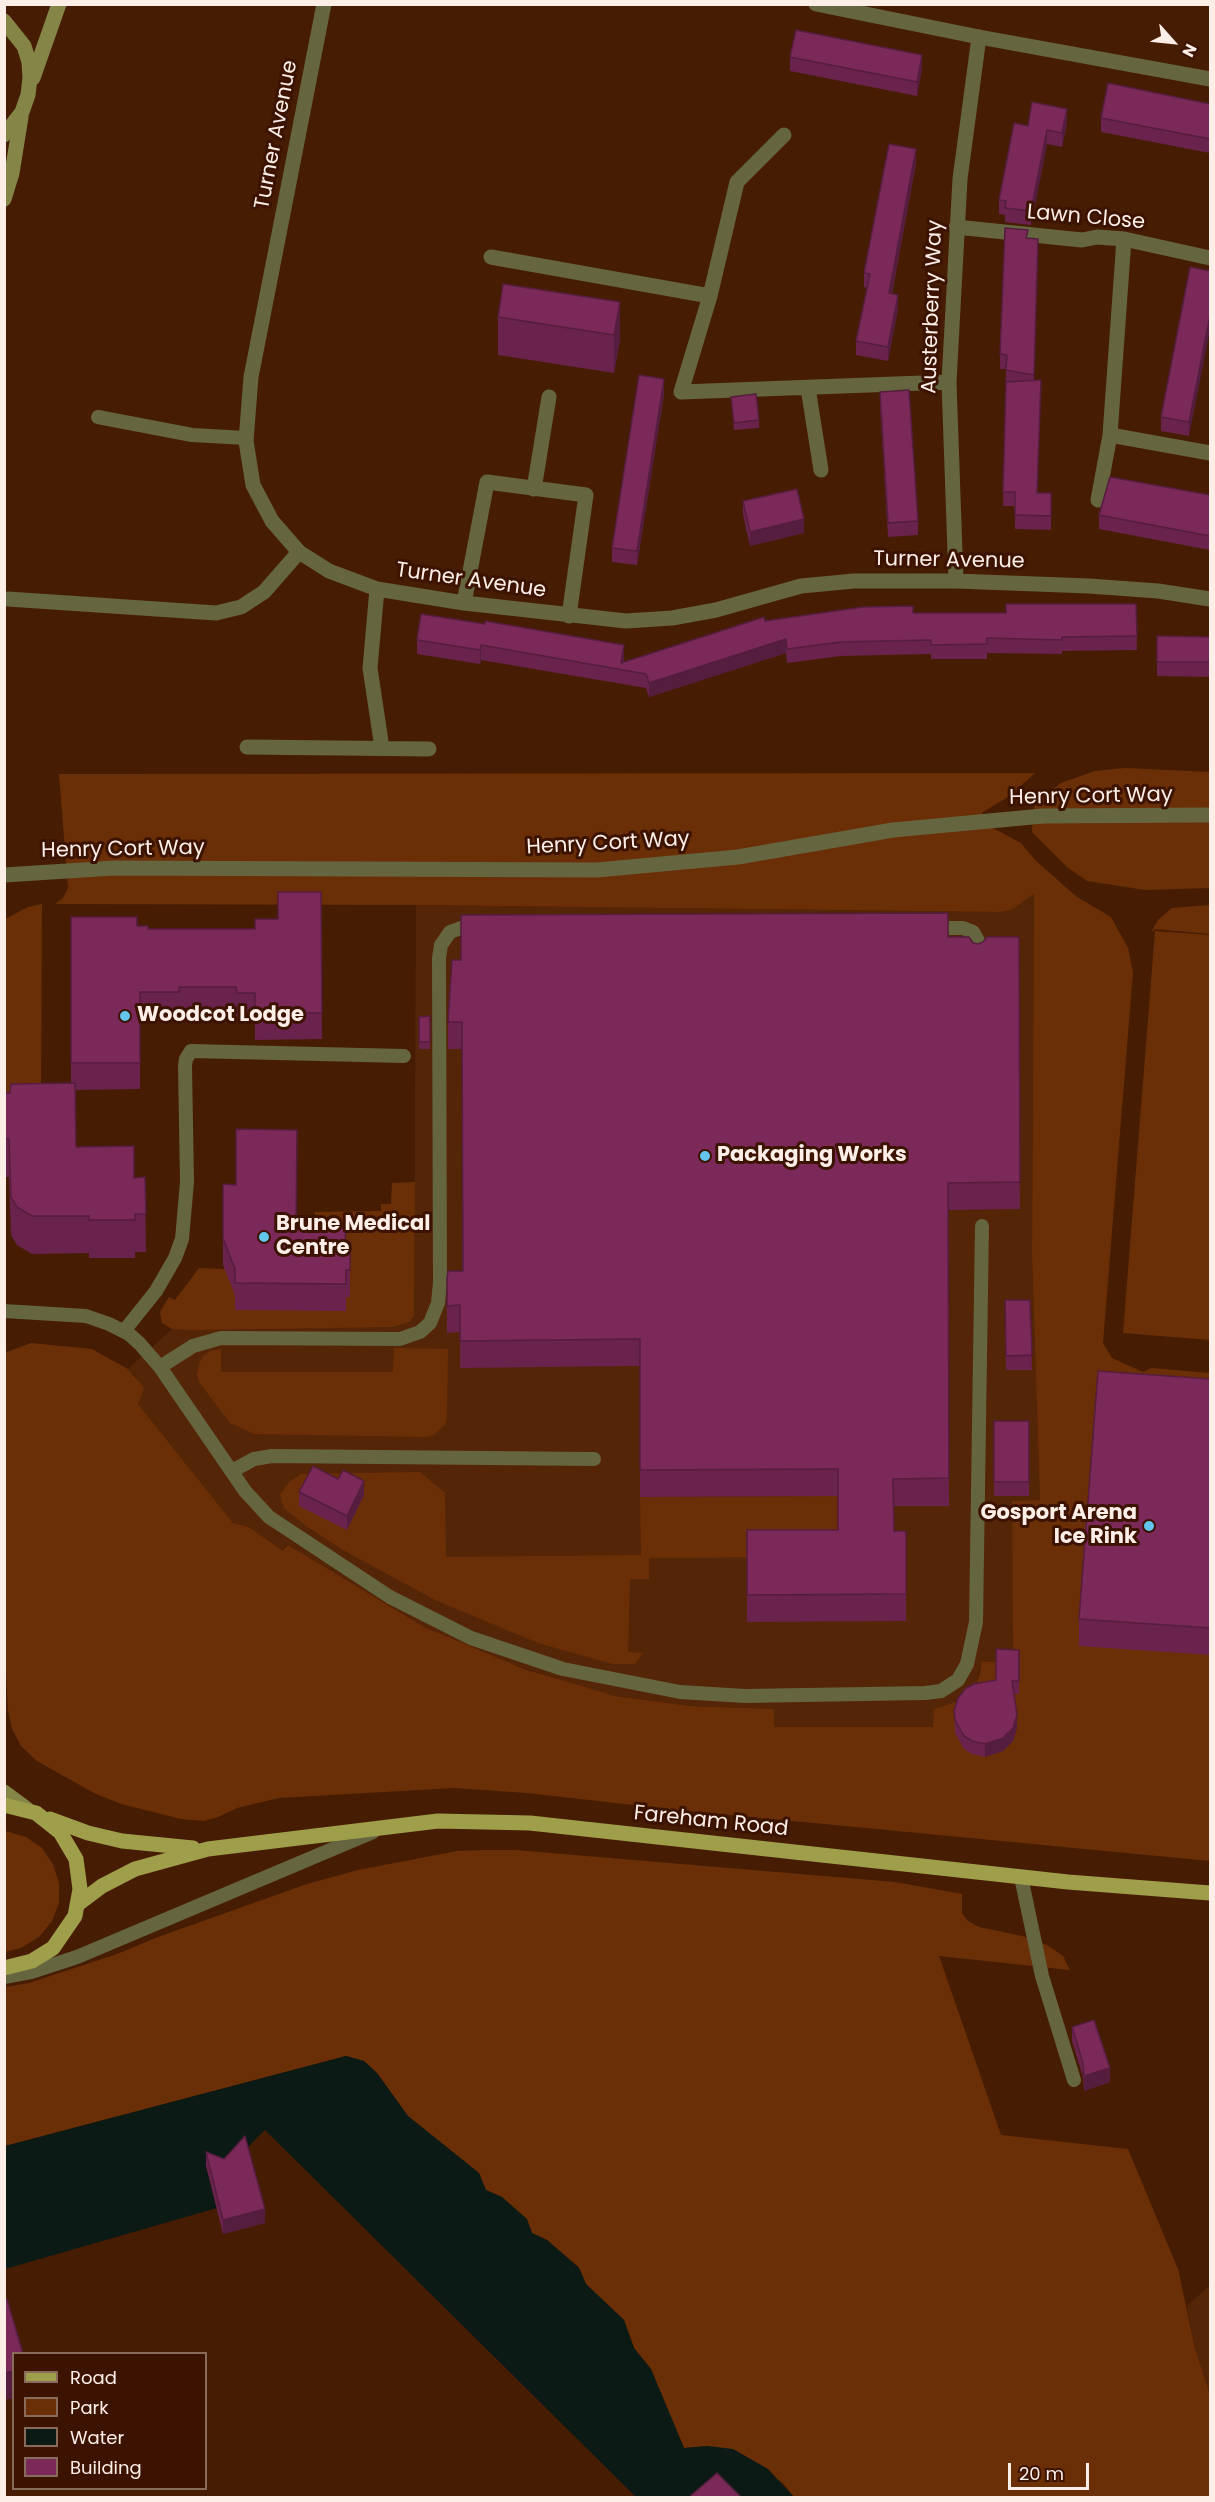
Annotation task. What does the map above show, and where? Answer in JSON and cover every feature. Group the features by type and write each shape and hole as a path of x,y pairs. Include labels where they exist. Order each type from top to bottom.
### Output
{"main road":[{"path":"4,199 12,173 22,111 59,4"},
{"path":"4,21 24,46 29,62 30,86"},
{"path":"4,135 22,111"},
{"path":"4,1791 60,1832 76,1859 79,1874 78,1904 69,1928 53,1948 32,1961 5,1970"},
{"name":"Fareham Road","path":"4,1805 32,1811 88,1833 122,1841 208,1849"},
{"name":"Fareham Road","path":"78,1904 102,1886 135,1869 208,1849 438,1821 530,1823 1021,1877 1210,1893"}],"street":[{"name":"Turner Avenue","path":"324,4 251,377 246,438 253,485 272,521 299,552 329,571 377,589 465,603 626,621 672,618 716,610 801,586 854,580 956,581 1158,591 1210,599"},
{"path":"816,4 979,37 1210,79"},
{"name":"Austerberry Way","path":"956,581 949,382 960,179 979,37"},
{"path":"784,135 737,182 710,296 681,392 949,382"},
{"name":"Lawn Close","path":"956,227 1082,240 1097,237 1124,239 1210,258"},
{"path":"1098,501 1110,435 1124,239"},
{"path":"491,257 710,296"},
{"path":"808,388 821,470"},
{"path":"534,489 549,397"},
{"path":"1110,435 1210,453"},
{"path":"465,603 487,482 586,495 569,616"},
{"path":"8,599 216,613 241,607 264,592 299,552"},
{"path":"377,589 370,668 382,748"},
{"path":"247,747 429,749"},
{"name":"Henry Cort Way","path":"4,875 114,868 597,870 738,857 893,830 1043,816 1210,815"}],"lane":[{"path":"98,417 192,435 246,438"},
{"path":"160,1367 193,1346 221,1338 400,1340 420,1332 430,1323 438,1304 440,1283 440,951 446,936 455,929 491,927"},
{"path":"920,928 969,929 977,936 978,962"},
{"path":"124,1331 156,1291 175,1258 182,1239 188,1182 185,1066 191,1051 404,1056"},
{"path":"4,1311 78,1315 102,1321 124,1331 140,1344 160,1367 253,1500 269,1517 370,1584 447,1628 536,1661 648,1687 701,1694 745,1696 925,1693 941,1691 958,1680 967,1664 977,1614 982,1226"},
{"path":"232,1471 254,1459 272,1456 594,1459"},
{"path":"5,1970 32,1972 77,1957 383,1828"},
{"path":"1021,1877 1042,1976 1074,2080"}],"shaded area":[{"path":"1034,894 1032,1256 1040,1500 1012,1501 1013,1662 981,1662 976,1685 962,1700 934,1709 934,1727 774,1727 774,1709 690,1706 615,1696 490,1657 424,1627 287,1545 283,1551 249,1527 233,1523 138,1404 136,1377 128,1369 172,1329 211,1329 414,1316 416,905 1001,912 1013,909"},
{"path":"1210,2285 1210,2395 1195,2348 1187,2306"}],"green space":[{"path":"1125,768 1210,772 1210,888 1145,890 1087,881 1067,867 1032,832 1033,810 1038,800 1061,783 1095,771"},
{"path":"1035,773 1008,797 983,812 977,823 993,828 1021,843 1036,861 1077,897 1111,917 1128,948 1133,972 1103,1343 1112,1358 1143,1372 1152,1368 1210,1373 1210,1861 668,1809 527,1793 454,1788 279,1798 237,1808 204,1821 181,1819 121,1804 94,1793 37,1761 21,1746 12,1729 8,1710 4,1636 4,1353 31,1343 92,1349 128,1369 144,1388 138,1404 233,1523 249,1527 283,1551 288,1545 424,1627 524,1669 615,1696 690,1706 774,1709 774,1727 933,1727 934,1709 962,1700 976,1685 981,1662 1013,1662 1012,1501 1040,1500 1032,1256 1034,894 1013,909 1001,912 416,905 55,904 63,898 68,888 59,774"},
{"path":"42,904 41,1095 5,1097 5,919 28,907"},
{"path":"1210,905 1210,934 1155,929 1151,932 1158,920 1172,908"},
{"path":"1155,931 1210,935 1210,1340 1123,1333"},
{"path":"415,1182 414,1316 409,1322 393,1327 194,1330 172,1329 162,1323 160,1312 169,1297 175,1300 199,1268 246,1270 315,1231 315,1212 381,1211 381,1204 391,1204 392,1183"},
{"path":"394,1348 448,1349 446,1423 434,1435 426,1437 254,1434 230,1423 199,1382 197,1375 203,1356 210,1351 221,1349 221,1372 393,1372"},
{"path":"420,1472 445,1493 446,1557 641,1555 640,1497 838,1496 850,1557 649,1558 649,1579 630,1579 628,1652 643,1653 635,1664 612,1664 538,1643 435,1600 343,1550 306,1526 284,1508 280,1495 289,1482 301,1474"},
{"path":"5,1831 26,1837 42,1848 53,1864 59,1883 59,1903 52,1921 39,1937 21,1948 5,1952"},
{"path":"515,1850 895,1882 962,1894 962,1913 968,1921 979,1927 1022,1936 1047,1945 1063,1956 1070,1970 939,1956 1001,2135 1128,2149 1178,2269 1195,2348 1210,2395 1210,2497 794,2497 782,2482 708,2446 684,2448 651,2369 634,2348 624,2320 586,2284 579,2267 547,2240 532,2233 526,2219 502,2197 486,2190 479,2173 408,2116 377,2073 364,2061 346,2056 5,2146 5,1987 29,1983 117,1954 307,1884 358,1870 457,1851"}],"water":[{"path":"346,2056 364,2061 377,2073 408,2116 479,2173 486,2190 502,2197 527,2219 532,2233 547,2240 579,2268 586,2284 624,2320 634,2348 651,2369 684,2448 708,2446 733,2449 768,2469 794,2497 636,2497 265,2130 245,2150 217,2208 5,2269 5,2146"}],"building":[{"path":"796,30 922,55 917,82 790,57"},
{"path":"1108,83 1210,104 1210,139 1101,118"},
{"path":"1032,102 1067,109 1062,133 1047,130 1031,211 1005,208 1006,201 999,200 1014,123 1028,126"},
{"path":"889,144 916,149 889,293 898,295 888,347 856,341 870,274 864,273"},
{"path":"1005,228 1028,230 1026,238 1038,239 1034,375 1006,370 1007,355 1000,354"},
{"path":"1190,267 1210,271 1210,316 1189,422 1161,417"},
{"path":"503,284 620,302 614,335 498,317"},
{"path":"639,375 664,379 637,551 612,548"},
{"path":"1041,380 1037,493 1051,493 1051,516 1015,515 1015,492 1003,492 1006,382"},
{"path":"909,390 918,521 888,523 880,392"},
{"path":"756,394 759,420 734,423 731,397"},
{"path":"1110,477 1210,495 1210,536 1099,515"},
{"path":"797,489 804,519 750,532 743,501"},
{"path":"1006,604 1136,604 1137,636 1062,637 1062,640 987,638 987,644 931,645 931,640 841,642 787,649 786,639 649,683 646,674 481,645 480,650 417,640 421,614 485,624 485,621 624,645 621,663 764,617 765,621 863,607 913,606 913,613 1006,613"},
{"path":"1157,636 1210,637 1210,662 1157,662"},
{"name":"Woodcot Lodge","path":"278,892 321,892 322,1013 255,1013 255,993 237,993 236,987 179,987 179,992 140,992 140,1063 71,1063 71,917 137,917 137,926 148,926 148,929 255,929 255,919 278,919"},
{"name":"Packaging Works","path":"948,913 948,937 969,937 973,943 978,944 987,937 1019,937 1020,1182 948,1183 949,1478 893,1479 894,1531 906,1531 906,1594 747,1595 747,1530 838,1530 838,1469 640,1470 640,1339 460,1341 460,1305 447,1306 447,1278 448,1271 463,1271 462,1022 448,1022 452,960 461,960 461,915"},
{"path":"430,1016 430,1042 419,1042 419,1017"},
{"path":"75,1083 76,1147 134,1146 134,1178 145,1177 146,1214 135,1214 135,1220 89,1220 89,1216 32,1216 17,1207 11,1197 9,1139 5,1139 4,1093 10,1093 11,1084"},
{"name":"Brune Medical Centre","path":"236,1129 297,1130 296,1228 346,1228 345,1242 350,1242 350,1270 346,1270 346,1284 235,1283 235,1269 223,1238 223,1184 236,1185"},
{"path":"1005,1300 1030,1300 1032,1355 1006,1356"},
{"name":"Gosport Arena Ice Rink","path":"1098,1371 1210,1379 1210,1628 1079,1619"},
{"path":"994,1421 1029,1421 1029,1482 994,1482"},
{"path":"313,1466 338,1479 343,1470 364,1481 347,1516 299,1492"},
{"path":"996,1649 1019,1650 1019,1681 1012,1681 1017,1715 1013,1728 1003,1738 985,1744 972,1741 964,1736 955,1720 954,1711 958,1698 966,1688 974,1684 996,1680"},
{"path":"1094,2020 1110,2068 1084,2076 1083,2063 1072,2027"},
{"path":"245,2136 265,2209 223,2220 206,2152 224,2159"},
{"path":"7,2299 22,2352 12,2352 12,2371 4,2373 4,2300"},
{"path":"717,2473 742,2498 688,2498"}],"place":[{"name":"Woodcot Lodge","path":"125,1016"},
{"name":"Packaging Works","path":"705,1156"},
{"name":"Brune Medical Centre","path":"264,1237"},
{"name":"Gosport Arena Ice Rink","path":"1149,1526"}]}
